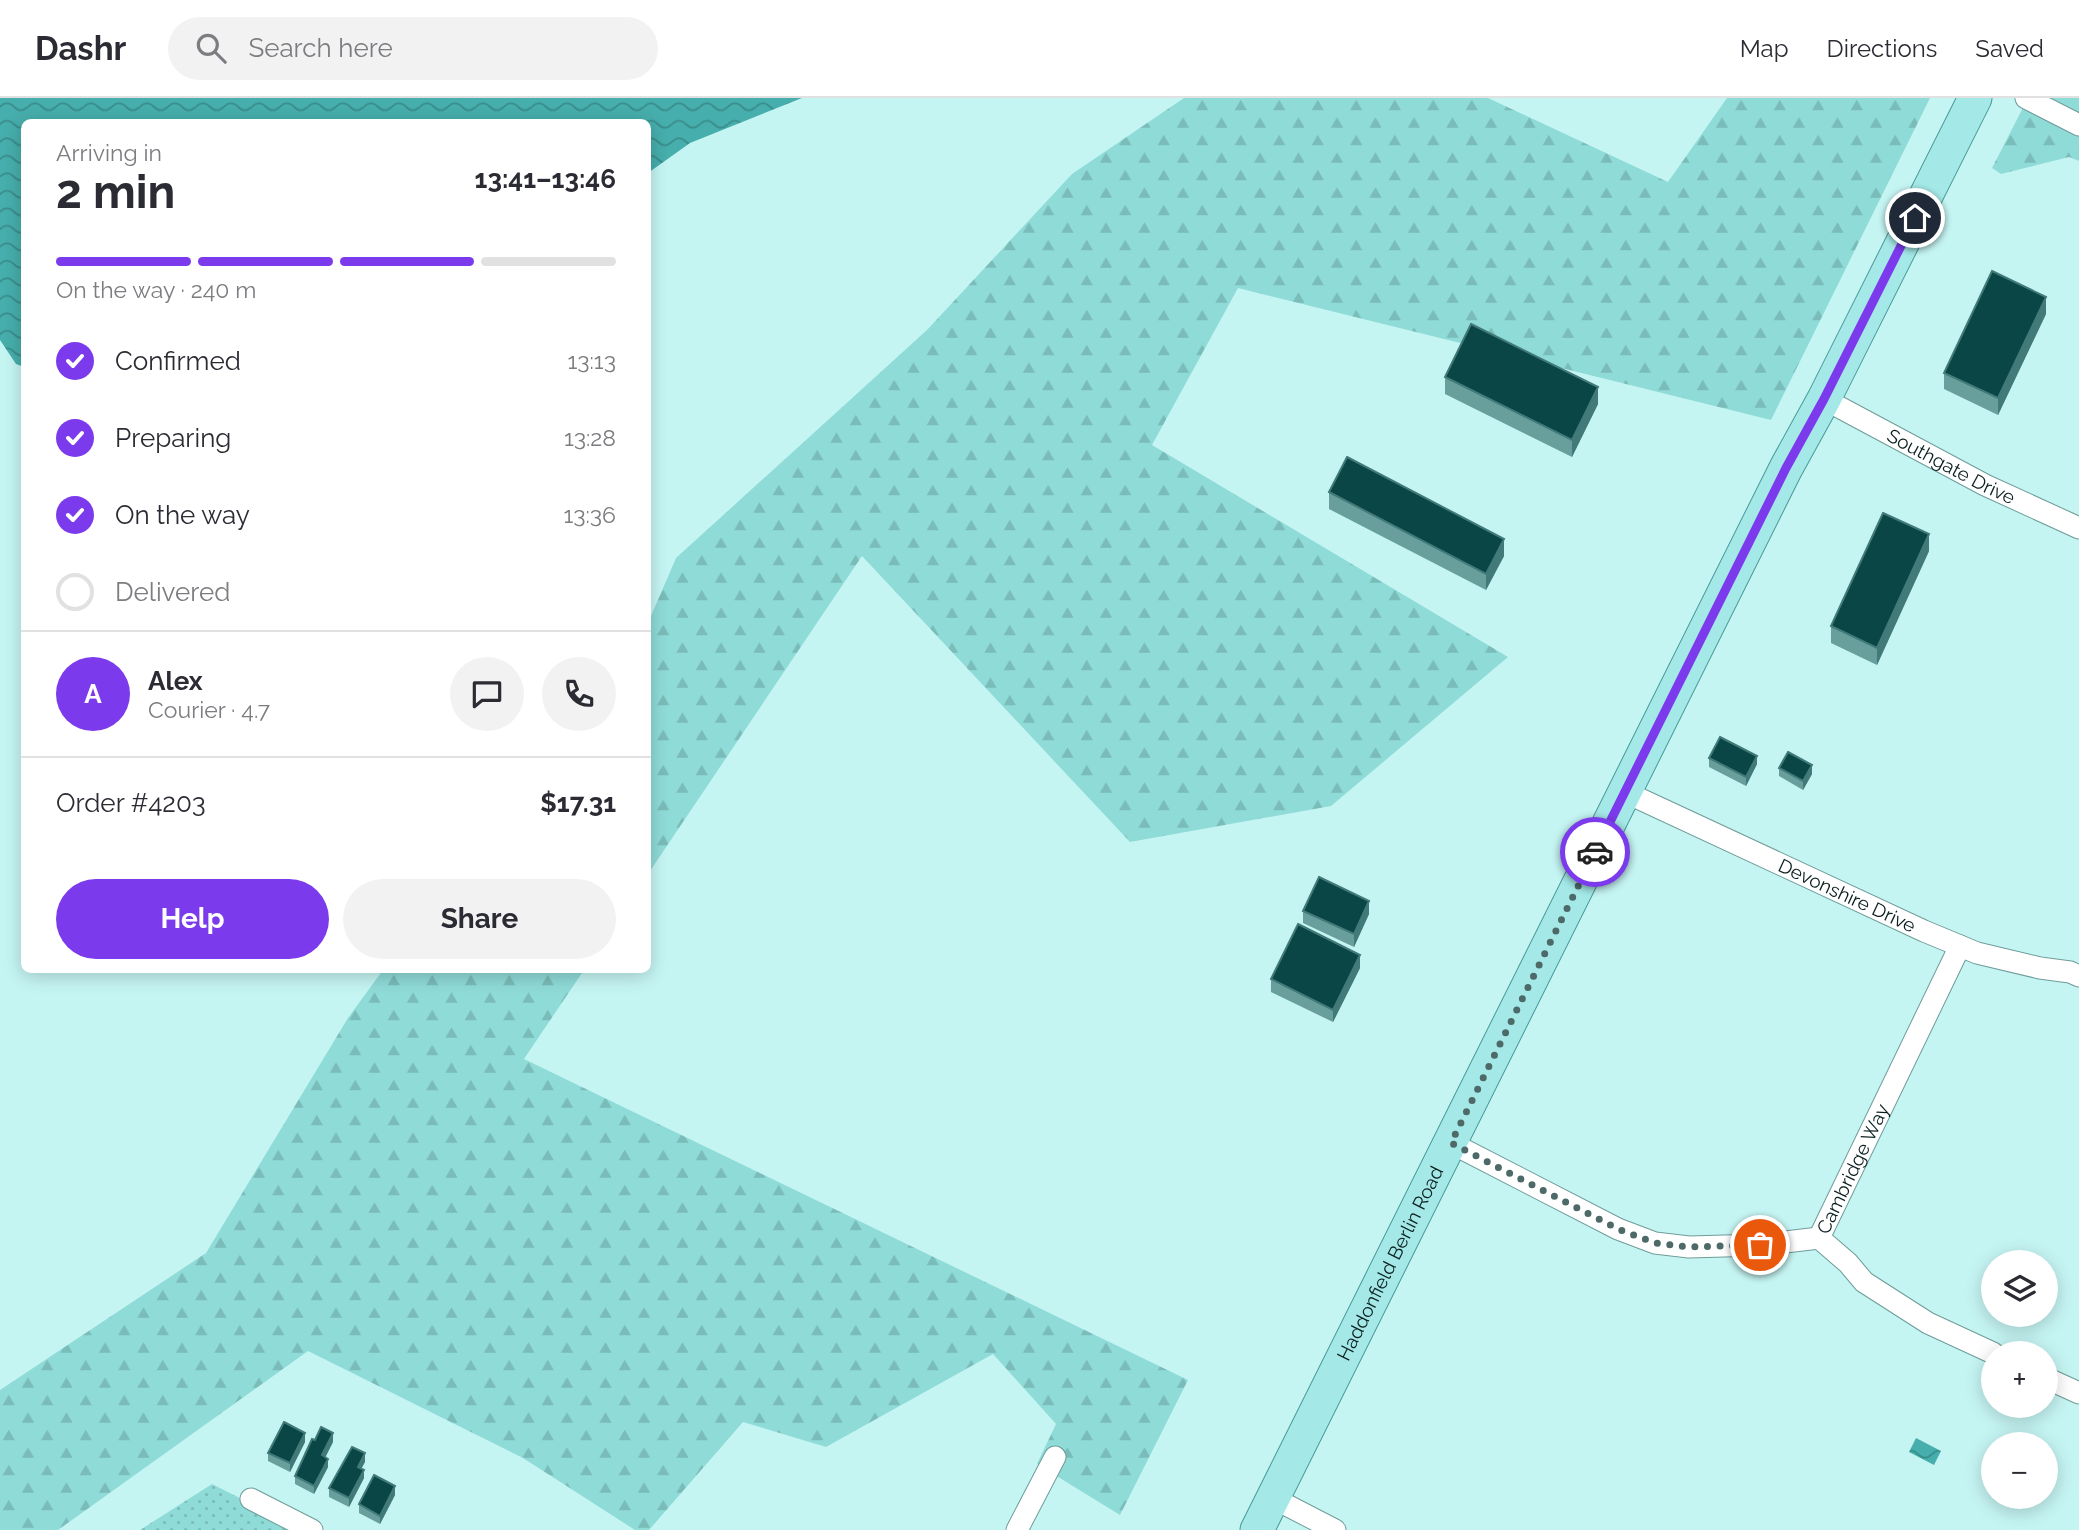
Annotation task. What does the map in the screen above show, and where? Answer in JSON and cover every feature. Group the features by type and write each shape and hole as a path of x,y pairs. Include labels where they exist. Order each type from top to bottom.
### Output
{"main road":[{"name":"Haddonfield Berlin Road","path":"1257,1530 1786,468 1824,399 1975,98"}],"street":[{"path":"2026,98 2079,124"},
{"name":"Southgate Drive","path":"1824,399 1985,485 2079,528"},
{"name":"Devonshire Drive","path":"1625,792 1977,953 2079,976"},
{"name":"Cambridge Way","path":"1960,946 1819,1238 1848,1263 1864,1282 1928,1323 1981,1347"},
{"path":"1451,1143 1618,1229 1655,1243 1689,1247 1760,1245 1819,1238"},
{"path":"2058,1383 2079,1393"},
{"path":"1017,1530 1055,1457"},
{"path":"1273,1498 1335,1530"},
{"path":"251,1499 312,1530"}],"green space":[{"path":"1184,98 1488,98 1668,182 1727,98 1930,98 1771,420 1238,288 1152,445 1508,657 1331,806 1130,842 862,556 651,870 651,616 676,558 927,330 1072,174"},
{"path":"2028,98 2079,98 2079,161 2069,157 2001,174 1992,168"},
{"path":"381,973 582,973 524,1059 1188,1380 1120,1515 1037,1464 1056,1424 993,1354 826,1447 743,1422 649,1530 635,1530 523,1458 308,1351 58,1530 0,1530 0,1390 206,1253 348,1018"},
{"path":"212,1484 303,1530 140,1530"}],"water":[{"path":"0,98 802,98 690,143 651,171 651,119 21,119 21,366 16,364 0,340"},
{"path":"1916,1438 1941,1451 1934,1465 1909,1452"}],"building":[{"path":"1992,271 2046,297 1998,398 1944,373"},
{"path":"1471,324 1598,387 1572,440 1445,377"},
{"path":"1347,457 1504,539 1486,574 1329,492"},
{"path":"1883,513 1929,534 1877,648 1831,626"},
{"path":"1720,737 1757,756 1746,777 1709,758"},
{"path":"1788,752 1812,765 1803,781 1779,768"},
{"path":"1319,877 1369,901 1354,934 1303,911"},
{"path":"1298,924 1360,955 1333,1010 1271,979"},
{"path":"284,1422 305,1433 290,1463 268,1453"},
{"path":"321,1427 333,1433 322,1455 328,1459 314,1486 295,1476 312,1439 315,1440"},
{"path":"352,1447 365,1453 358,1467 364,1470 349,1498 329,1488"},
{"path":"374,1475 395,1486 380,1516 359,1504"}],"way so far":[{"path":"1595,852 1451,1143 1618,1229 1655,1243 1689,1247 1760,1245"}],"route":[{"path":"1595,852 1786,468 1824,399 1915,218"}]}
